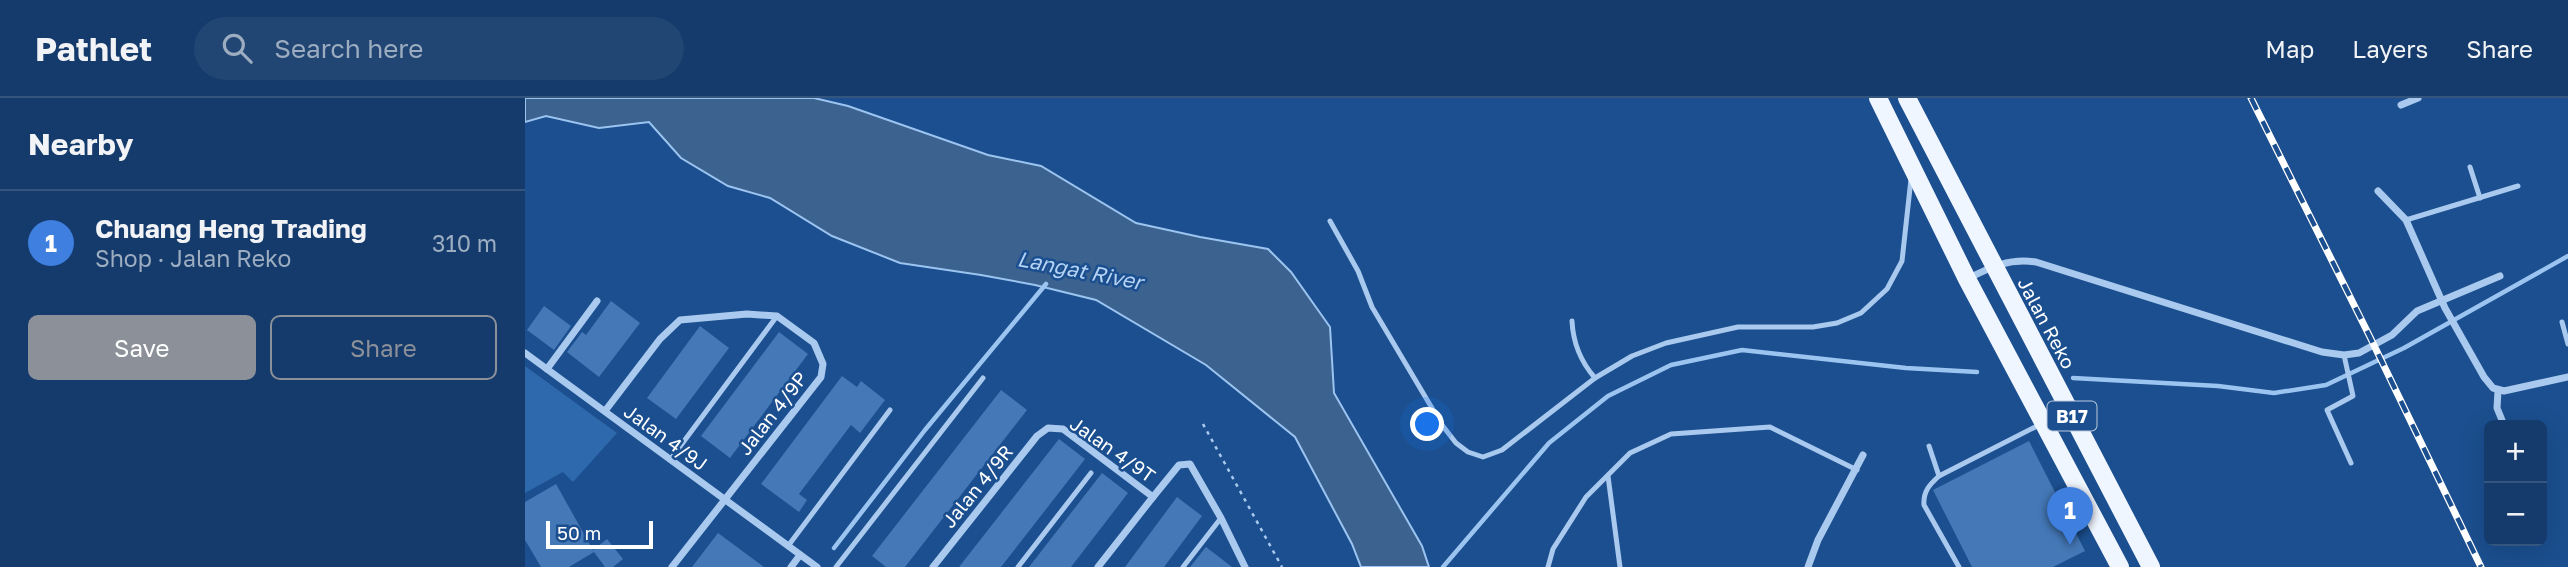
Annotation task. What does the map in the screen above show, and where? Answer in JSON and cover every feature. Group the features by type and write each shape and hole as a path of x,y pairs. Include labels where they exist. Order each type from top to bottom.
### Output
{"main road":[{"name":"B17","path":"1878,98 1966,279 2120,567"},
{"name":"Jalan Reko","path":"1907,98 2151,567"}],"street":[{"path":"2401,105 2418,98"},
{"path":"2378,191 2406,220 2443,305 2484,377 2498,391 2497,408 2502,420"},
{"path":"1966,279 1993,265 2009,261 2036,262 2322,352 2344,355 2359,353 2392,335 2417,311 2443,305 2501,276"},
{"path":"547,369 597,301"},
{"path":"604,411 660,339 680,320 747,314 778,316"},
{"name":"Jalan 4/9P","path":"724,499 821,377 823,364 814,343 778,316"},
{"name":"Jalan 4/9J","path":"525,353 817,567"},
{"path":"2498,391 2568,377"},
{"name":"Jalan 4/9T","path":"1048,428 1063,429 1153,497 1098,567"},
{"name":"Jalan 4/9R","path":"933,567 1037,436 1048,428"},
{"path":"1808,567 1818,540 1863,455"},
{"path":"1153,497 1179,465 1190,464 1245,567"},
{"path":"672,567 724,499"},
{"path":"791,567 800,555"}],"lane":[{"path":"2470,167 2480,198"},
{"path":"1330,221 1358,271 1371,307 1441,425 1456,443 1468,452 1483,457 1502,450 1595,378 1632,356 1666,343 1738,327 1813,327 1837,323 1861,313 1887,289 1902,261 1912,169"},
{"path":"2406,220 2518,186"},
{"path":"670,460 778,316"},
{"path":"1572,321 1578,350 1586,368 1595,378"},
{"path":"2562,322 2568,344"},
{"path":"2344,355 2353,394 2327,410 2351,463"},
{"path":"836,567 983,378"},
{"path":"789,546 890,410"},
{"path":"1959,567 1924,506 1929,484 2043,423"},
{"path":"1548,567 1553,549 1586,497 1630,453 1671,434 1770,427 1857,470"},
{"path":"1929,446 1938,477"},
{"path":"1018,567 1091,473"},
{"path":"1608,476 1620,567"},
{"path":"1183,567 1221,518"}],"path":[{"path":"1203,424 1282,567"}],"shaded area":[{"path":"525,366 617,433 573,482 563,472 525,493"}],"water":[{"name":"Langat River","path":"525,98 814,98 848,106 988,155 1041,166 1136,223 1268,249 1291,272 1330,327 1334,393 1422,546 1429,567 1361,567 1352,544 1295,437 1206,365 1096,300 1035,285 900,263 832,236 770,198 728,186 681,158 649,122 599,128 546,116 525,122"}],"building":[{"path":"611,301 640,323 599,377 567,352 582,332 586,335"},
{"path":"544,306 571,326 554,350 527,330"},
{"path":"700,326 729,348 676,419 647,398"},
{"path":"779,332 808,354 730,458 701,436"},
{"path":"842,376 857,387 861,381 885,400 860,433 851,425 799,494 807,500 799,512 761,484"},
{"path":"1001,390 1027,410 905,567 886,567 872,556"},
{"path":"1059,439 1085,459 1001,567 959,567"},
{"path":"2029,441 2085,551 2053,567 1972,567 1933,490"},
{"path":"1102,473 1128,493 1071,567 1029,567"},
{"path":"556,484 593,550 607,539 623,559 613,567 605,567 594,552 569,567 541,567 525,540 525,502"},
{"path":"1177,497 1202,516 1164,567 1125,567"},
{"path":"718,533 764,567 692,567"},
{"path":"1206,547 1232,567 1190,567"}],"waterway":[{"path":"2073,378 2218,386 2274,393 2326,385 2404,348 2568,256"},
{"name":"Langat River","path":"834,548 925,430 1046,284"},
{"path":"1443,567 1549,443 1608,396 1671,365 1742,350 1906,368 1977,372"}],"railway":[{"path":"2251,98 2481,567"}],"place":[{"name":"Chuang Heng Trading","path":"2070,545"}]}
